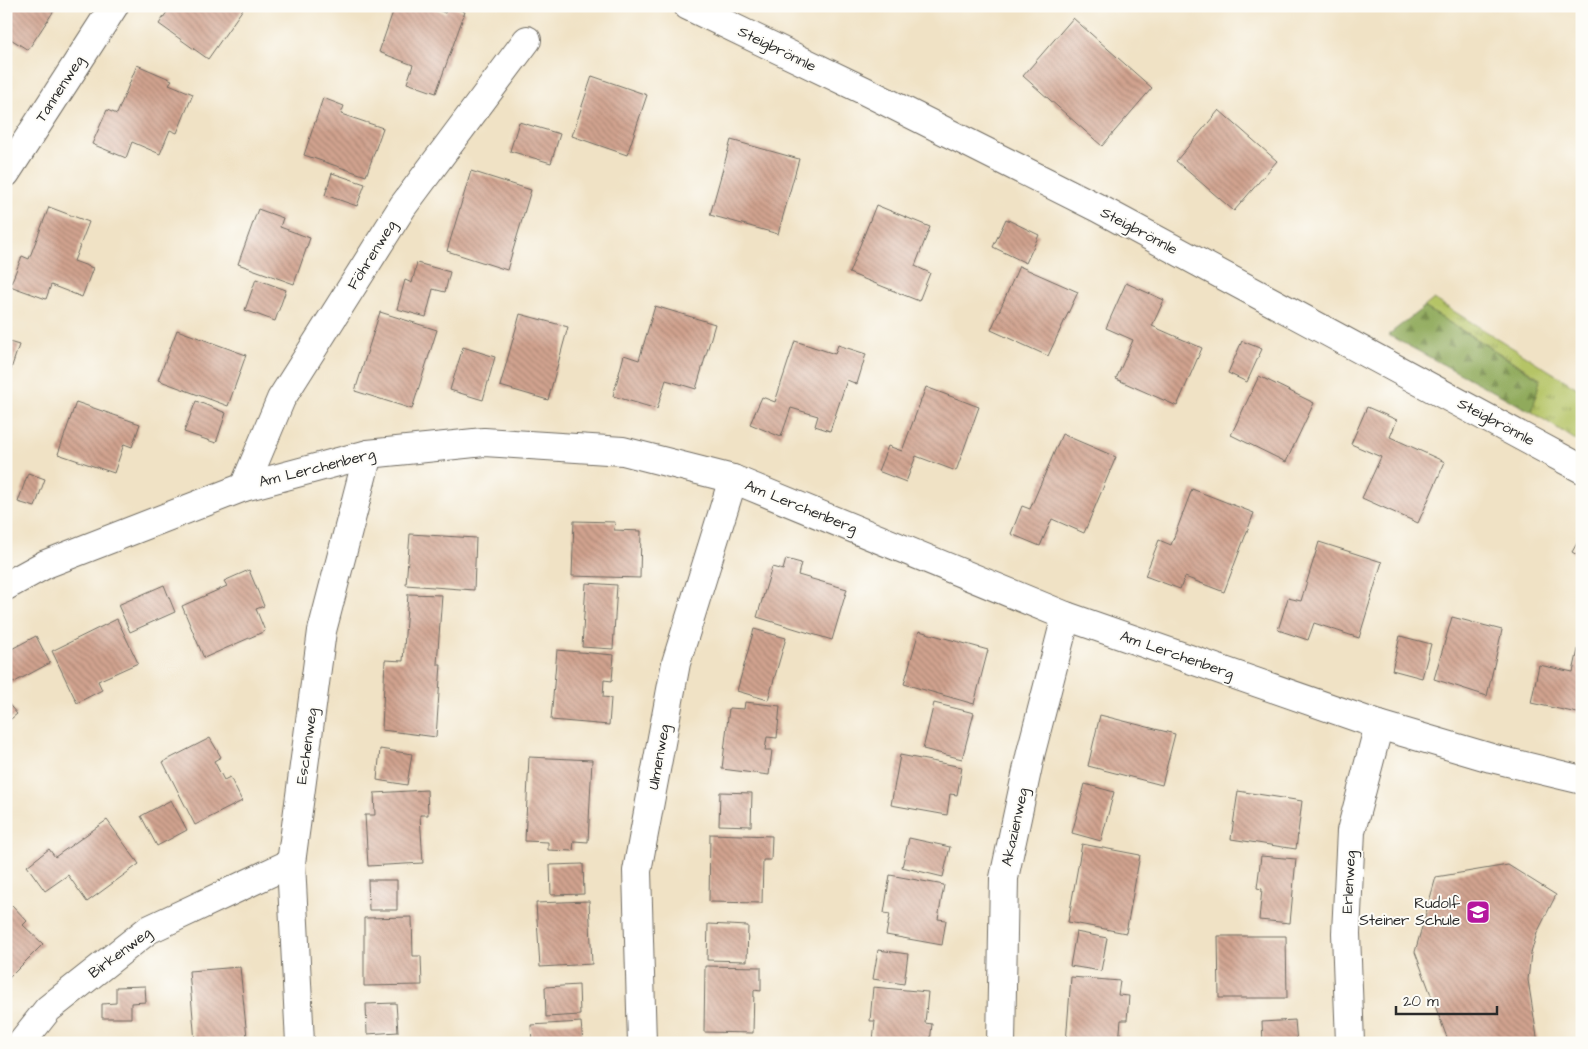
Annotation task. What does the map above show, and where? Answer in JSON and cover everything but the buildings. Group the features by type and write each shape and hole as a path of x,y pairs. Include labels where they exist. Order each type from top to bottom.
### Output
{"street":[{"name":"Tannenweg","path":"6,173 114,6"},
{"name":"Steigbrönnle","path":"688,6 863,90 1096,207 1582,469"},
{"name":"Föhrenweg","path":"244,487 282,399 403,206 527,40"},
{"name":"Am Lerchenberg","path":"6,586 46,564 244,487 368,454 484,442 623,451 733,479 1066,616 1379,725 1491,758 1582,780"},
{"name":"Eschenweg","path":"300,1043 291,863 322,631 368,454"},
{"name":"Ulmenweg","path":"642,1043 637,871 676,663 733,479"},
{"name":"Akazienweg","path":"1001,1043 1004,878 1031,752 1066,616"},
{"name":"Erlenweg","path":"1350,1043 1346,933 1351,831 1379,725"},
{"name":"Birkenweg","path":"21,1043 48,1009 148,930 291,863"}],"green space":[{"path":"1434,299 1582,391 1582,444 1532,412 1540,378 1424,307"},
{"path":"1424,307 1540,379 1532,412 1388,335"}],"place":[{"name":"Rudolf Steiner Schule","path":"1478,912"}]}
